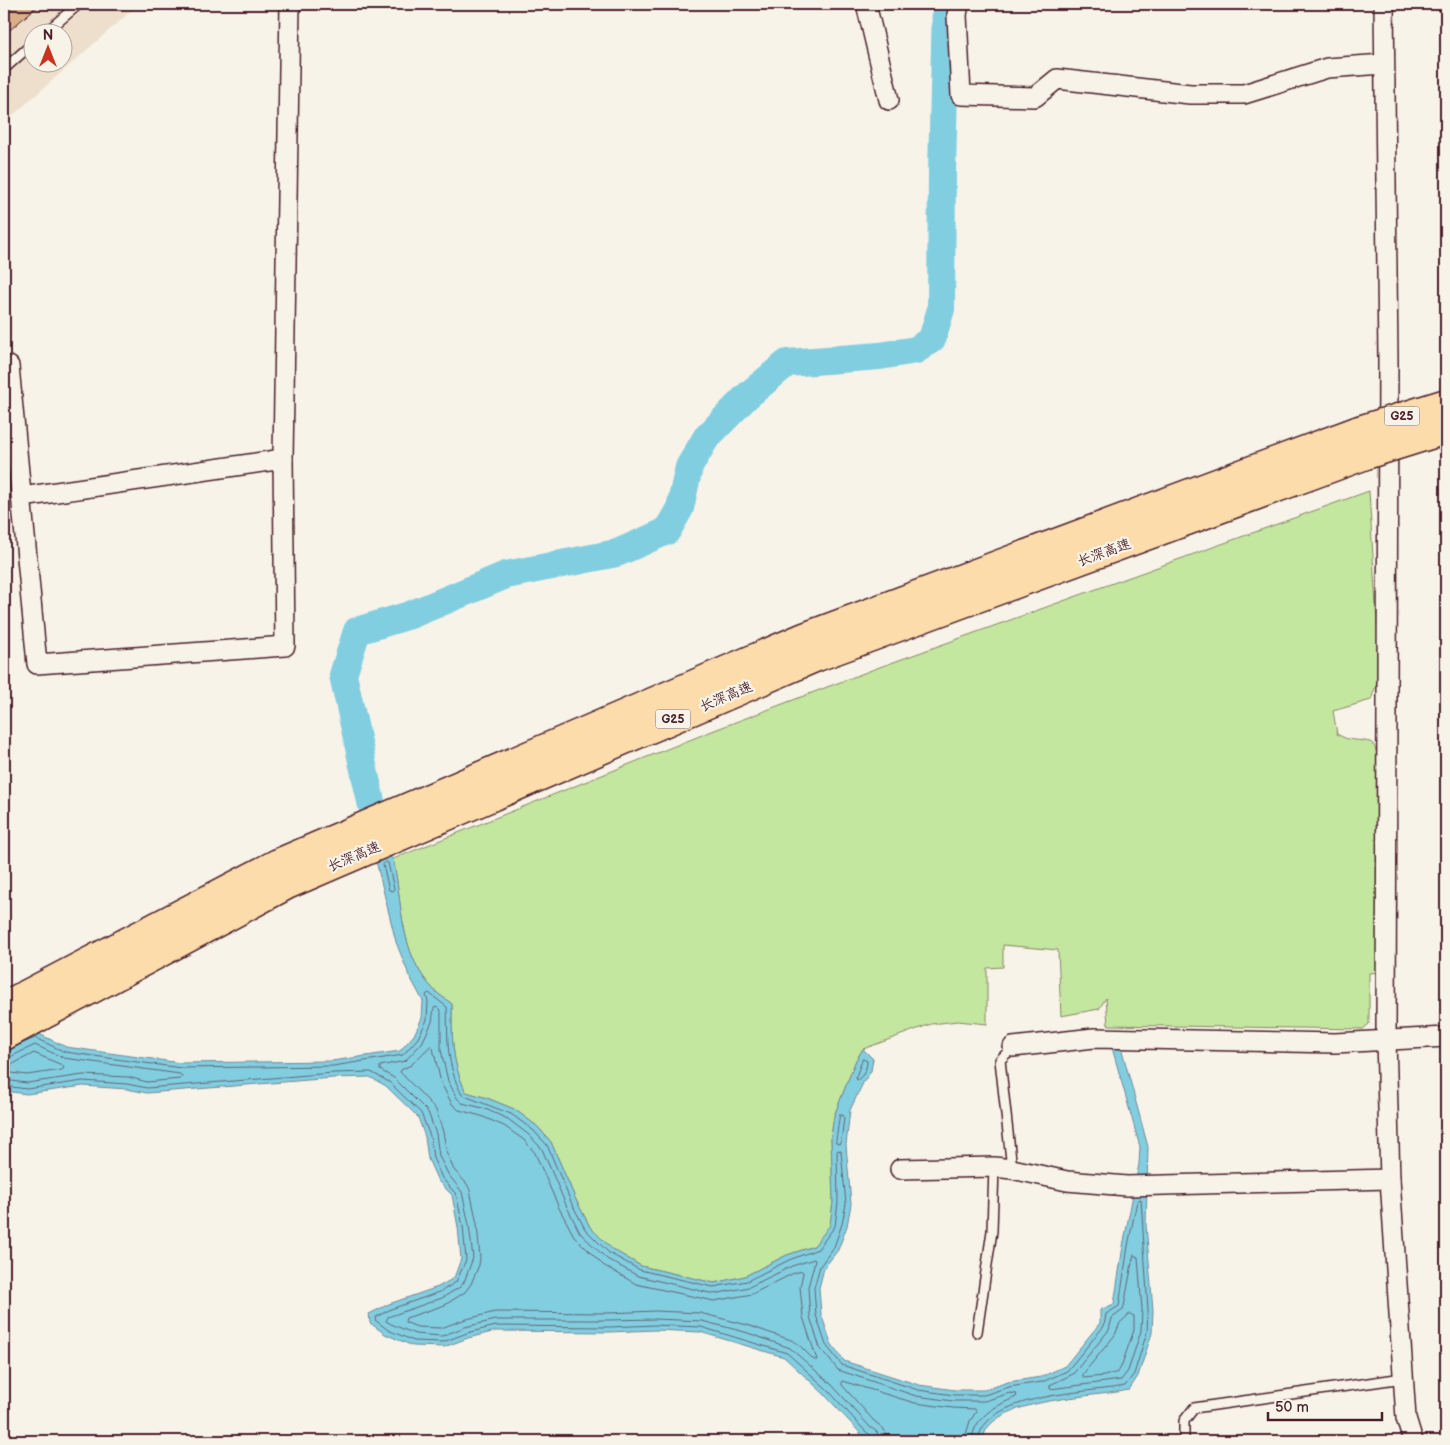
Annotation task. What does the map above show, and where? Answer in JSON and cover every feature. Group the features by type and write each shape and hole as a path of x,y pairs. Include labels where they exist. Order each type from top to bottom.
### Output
{"highway":[{"name":"长深高速","path":"4,1036 287,885 817,657 1362,442 1446,403"},
{"name":"长深高速","path":"4,1006 278,863 804,637 1362,442 1446,430"}],"street":[{"path":"9,366 37,664 285,646 283,459 290,4"},
{"path":"866,4 889,100"},
{"path":"959,4 957,15 961,95 1035,97 1057,79 1190,94 1244,94 1327,68 1384,64"},
{"path":"1384,4 1388,360 1386,1040 1390,1179 1403,1378 1406,1418 1413,1441"},
{"path":"22,497 283,459"},
{"path":"1013,1047 1094,1038 1335,1043 1446,1037"},
{"path":"900,1170 1003,1168 1068,1181 1128,1186 1390,1179"}],"lane":[{"path":"58,22 79,4"},
{"path":"4,68 22,53"},
{"path":"977,1332 1003,1168 1000,1060 1013,1047"},
{"path":"1184,1441 1184,1420 1194,1408 1403,1378"}],"shaded area":[{"path":"4,4 139,4 72,63 72,22 22,22 22,72 62,72 4,123"}],"green space":[{"path":"1369,491 1380,673 1371,700 1333,711 1337,734 1346,739 1373,743 1377,753 1384,972 1369,973 1369,1024 1363,1029 1108,1025 1106,998 1099,1009 1061,1016 1058,950 1003,945 1003,967 987,968 987,1024 958,1021 931,1024 863,1049 856,1060 834,1116 831,1137 833,1202 830,1226 814,1246 787,1255 745,1276 714,1283 641,1266 612,1249 590,1227 551,1142 537,1126 514,1109 466,1092 455,1060 452,1038 452,1004 434,990 414,961 404,928 393,859 712,731 877,668"}],"water":[{"path":"386,855 393,859 404,928 414,961 434,990 452,1004 452,1038 455,1059 457,1070 466,1092 514,1109 537,1126 551,1142 590,1227 612,1249 641,1266 714,1283 745,1276 787,1255 814,1246 830,1225 833,1202 831,1137 834,1116 856,1060 863,1049 873,1059 871,1071 850,1110 846,1145 851,1204 847,1226 838,1250 824,1268 819,1288 821,1314 831,1343 844,1361 919,1385 955,1390 984,1390 1008,1382 1041,1377 1065,1366 1100,1323 1100,1310 1114,1304 1139,1164 1140,1147 1111,1044 1120,1043 1148,1147 1146,1225 1153,1310 1152,1333 1138,1376 1129,1390 1054,1400 1015,1410 999,1417 988,1427 982,1441 872,1441 863,1436 823,1393 784,1357 700,1332 655,1330 609,1332 496,1331 468,1338 444,1347 413,1346 385,1334 370,1323 369,1314 389,1304 438,1287 454,1278 461,1259 458,1227 452,1195 438,1181 428,1159 425,1137 418,1117 386,1086 370,1077 333,1078 147,1093 127,1089 83,1086 27,1094 4,1091 4,1047 35,1032 66,1047 181,1063 332,1061 400,1051 414,1035 422,1018 423,1001 409,975 396,942 376,861"}],"building":[{"path":"4,4 40,4 4,35"}],"waterway":[{"path":"372,806 343,675 357,631 410,615 506,575 617,553 667,531 680,508 689,467 706,438 746,397 787,363 880,356 916,350 932,339 941,309 946,4"}]}
